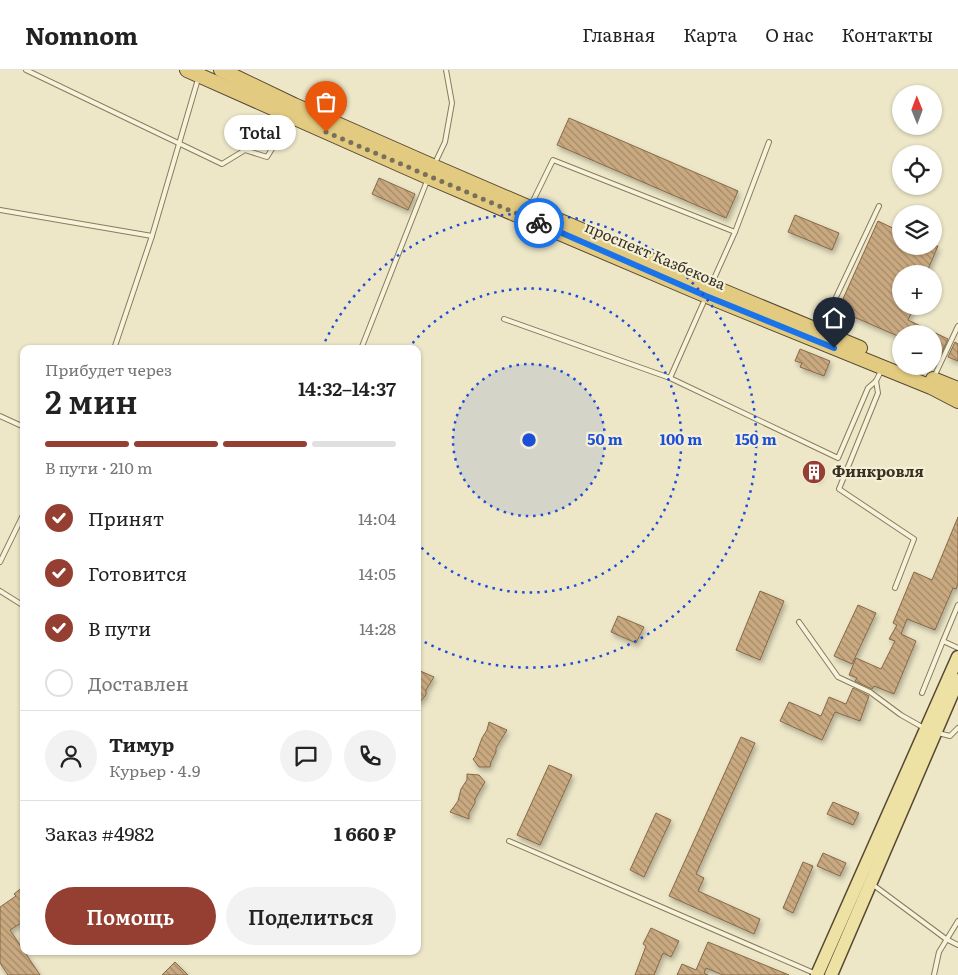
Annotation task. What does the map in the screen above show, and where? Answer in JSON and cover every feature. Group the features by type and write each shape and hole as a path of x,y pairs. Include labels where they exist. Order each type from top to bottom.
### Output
{"highway":[{"name":"проспект Казбекова","path":"222,70 431,172 529,208 709,291 820,331 892,362"},
{"name":"проспект Казбекова","path":"195,72 292,116 431,172 883,367 953,393"},
{"name":"проспект Казбекова","path":"923,375 933,379 953,393"}],"main road":[{"path":"932,731 958,657"},
{"path":"818,975 865,880 932,731 958,680"},
{"path":"831,975 865,880"}],"lane":[{"path":"26,70 222,164 244,150 266,157 292,116"},
{"path":"363,345 431,172 445,142 452,103 446,70"},
{"path":"115,345 152,236 179,144 195,72"},
{"path":"670,378 735,232 769,142"},
{"path":"529,208 553,160 735,232"},
{"path":"820,331 879,206"},
{"path":"0,210 152,236"},
{"path":"504,319 670,378 838,458 868,388 876,381 883,367"},
{"path":"933,379 958,326"},
{"path":"876,381 878,393 839,489 914,538 895,588"},
{"path":"0,416 20,425"},
{"path":"0,562 20,522"},
{"path":"0,591 20,604"},
{"path":"922,694 958,605"},
{"path":"799,622 838,677 870,692 901,715 932,731 950,736 958,728"},
{"path":"943,641 958,648"},
{"path":"510,841 818,975"},
{"path":"865,880 946,939 958,945"},
{"path":"934,975 939,952 958,921"}],"building":[{"path":"569,118 738,191 726,218 557,145"},
{"path":"379,178 415,194 408,210 372,194"},
{"path":"795,215 839,233 832,250 788,232"},
{"path":"878,221 892,228 892,255 934,255 930,265 892,265 892,315 910,315 908,320 919,325 892,325 892,334 838,310"},
{"path":"942,336 948,339 942,352"},
{"path":"955,342 958,344 958,361 948,357"},
{"path":"800,349 830,361 824,376 800,367 802,363 795,361"},
{"name":"Финкровля","path":"809,465 822,471 818,479 806,472"},
{"path":"958,517 958,584 956,589 953,588 935,630 907,619 901,634 916,641 894,694 874,686 872,689 855,681 857,678 849,675 856,658 881,669 895,641 889,639 897,625 893,623 914,572 932,580"},
{"path":"760,591 784,601 760,660 736,650"},
{"path":"858,605 876,613 852,664 834,656"},
{"path":"618,616 644,627 636,643 611,632"},
{"path":"421,671 434,677 426,690 426,695 421,701"},
{"path":"853,688 869,696 860,721 835,712 822,740 780,721 789,702 821,716 829,697 846,704"},
{"path":"489,722 507,730 496,748 490,767 479,767 473,759"},
{"path":"741,737 755,743 696,874 704,878 698,891 760,919 754,934 669,896"},
{"path":"549,765 572,775 540,845 517,835"},
{"path":"467,774 479,775 485,782 475,799 475,803 469,813 469,819 450,812 458,801 461,789 467,780"},
{"path":"833,802 859,813 853,825 827,814"},
{"path":"656,813 671,820 644,877 630,870"},
{"path":"823,853 846,863 840,876 817,866"},
{"path":"803,862 813,866 793,913 783,908"},
{"path":"20,889 20,924 10,930 20,945 20,955 27,955 40,975 8,975 0,963 0,907 16,896 14,894"},
{"path":"651,928 679,941 671,957 663,953 654,975 635,975 646,946 643,944"},
{"path":"708,942 789,975 723,975 706,968 704,973 708,975 677,975 682,964 696,970"},
{"path":"175,962 188,975 162,975"}],"way so far":[{"path":"326,132 539,223"}],"place":[{"name":"Total","path":"326,132"},
{"name":"Финкровля","path":"814,472"}],"route":[{"path":"539,223 706,296 834,348"}]}
